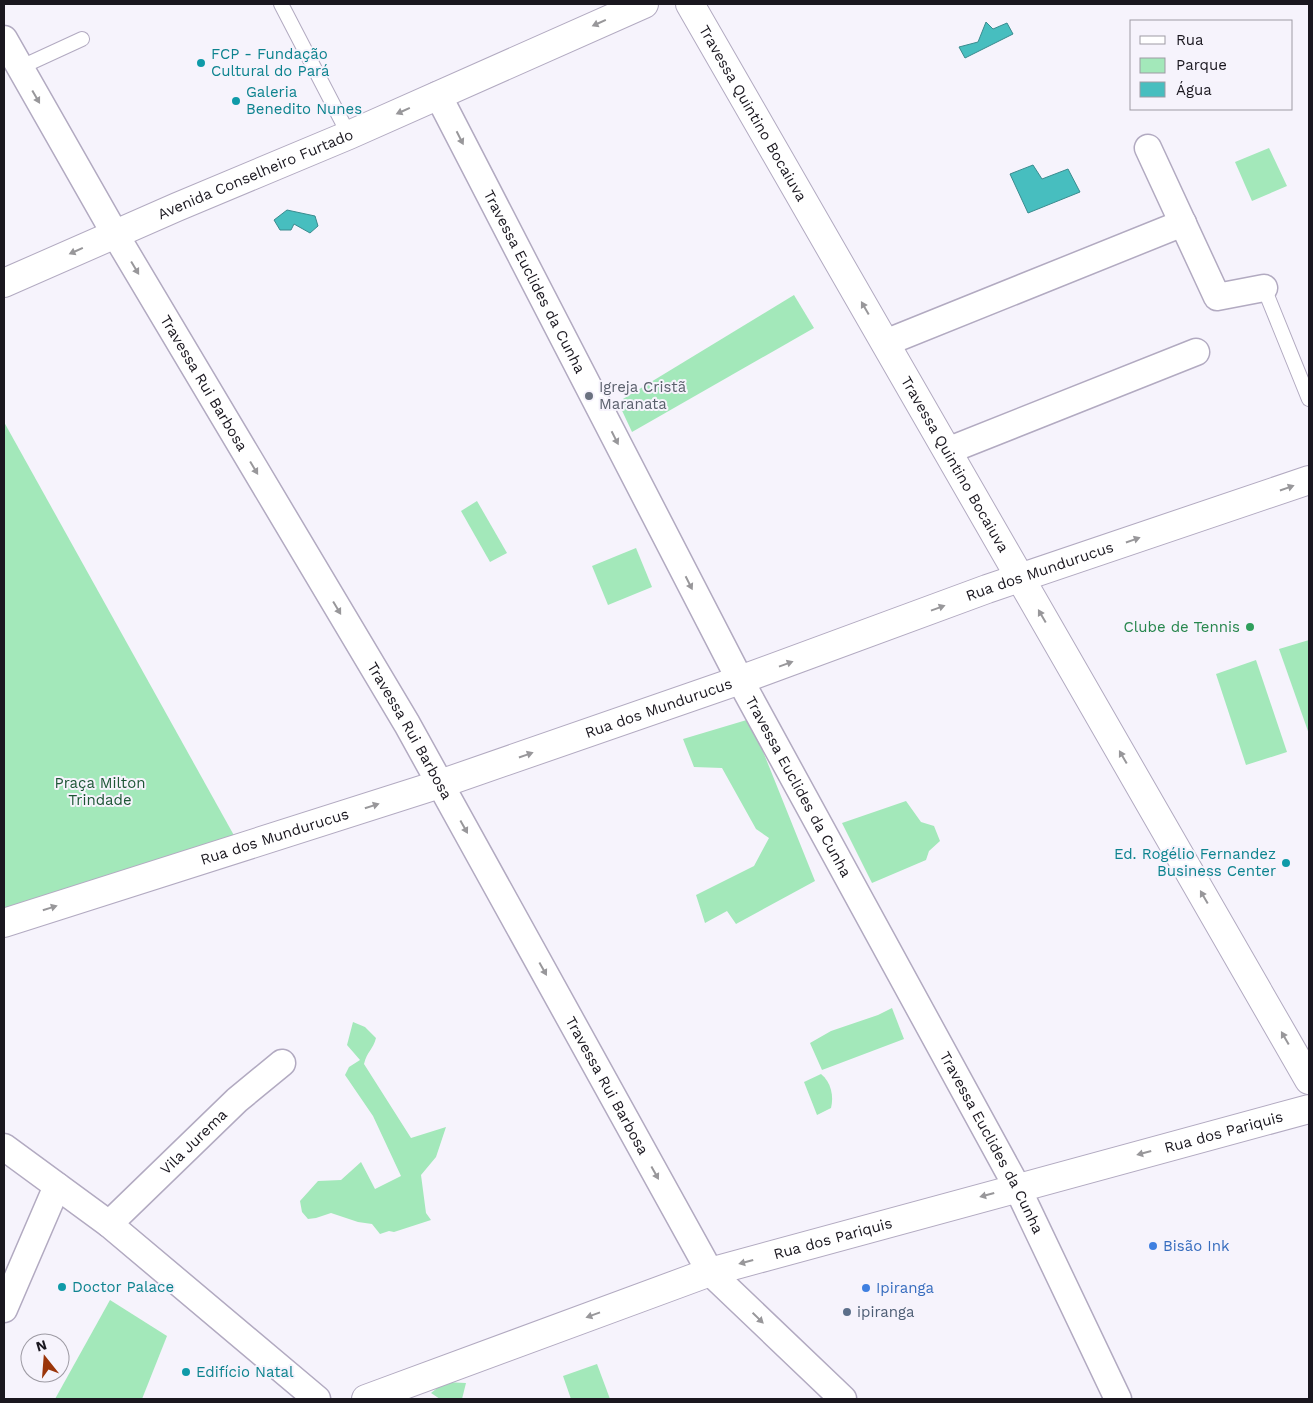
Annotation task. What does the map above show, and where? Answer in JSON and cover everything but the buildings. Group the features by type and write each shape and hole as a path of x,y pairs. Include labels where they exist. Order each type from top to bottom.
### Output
{"street":[{"name":"Avenida Conselheiro Furtado","path":"4,283 644,4"},
{"name":"Travessa Quintino Bocaiuva","path":"690,4 1309,1080"},
{"name":"Travessa Rui Barbosa","path":"4,40 115,234 407,724 710,1272 843,1399"},
{"name":"Travessa Euclides da Cunha","path":"438,95 740,680 1017,1187 1118,1399"},
{"path":"1148,148 1217,297 1264,288"},
{"path":"885,343 1183,223"},
{"path":"947,451 1196,352"},
{"name":"Rua dos Mundurucus","path":"4,923 440,784 740,680 1020,578 1309,480"},
{"name":"Vila Jurema","path":"109,1224 237,1100 282,1063"},
{"name":"Rua dos Pariquis","path":"366,1399 710,1272 1309,1109"},
{"path":"4,1147 109,1224 317,1399"},
{"path":"4,1309 57,1186"}],"lane":[{"path":"282,4 349,134"},
{"path":"19,68 82,39"},
{"path":"1264,288 1309,399"}],"green space":[{"path":"1269,148 1287,186 1252,201 1235,162"},
{"path":"794,295 814,328 632,432 618,402"},
{"name":"Praça Milton Trindade","path":"4,422 241,848 4,923"},
{"path":"477,501 507,553 490,562 461,511"},
{"path":"636,548 652,587 608,605 592,566"},
{"path":"1309,640 1309,734 1279,649"},
{"path":"1256,660 1287,752 1246,765 1216,674"},
{"path":"750,719 815,881 736,924 727,911 705,923 696,895 754,866 769,838 756,829 722,768 694,767 683,739"},
{"path":"906,801 921,822 934,826 940,841 929,851 926,860 872,883 842,823"},
{"path":"892,1008 904,1039 822,1070 810,1043 831,1031 878,1015"},
{"path":"353,1022 365,1027 376,1038 364,1064 411,1138 446,1127 436,1157 421,1175 426,1213 431,1220 394,1232 389,1231 380,1234 372,1224 358,1222 331,1213 308,1219 302,1212 300,1201 318,1181 341,1180 361,1162 375,1189 401,1176 373,1116 345,1075 349,1067 360,1060 347,1045"},
{"path":"821,1074 829,1085 832,1103 831,1108 817,1115 804,1082"},
{"path":"110,1300 167,1336 142,1399 55,1399 64,1383 70,1383 70,1372"},
{"path":"597,1364 610,1399 571,1399 563,1376"},
{"path":"445,1382 466,1383 462,1399 440,1399 431,1393"}],"water":[{"path":"986,22 993,29 1007,23 1013,34 965,58 959,47 978,42"},
{"path":"1033,165 1042,179 1068,169 1080,192 1028,213 1010,174"},
{"path":"287,210 315,216 318,226 310,233 294,224 291,230 280,230 274,220"}],"place":[{"name":"FCP - Fundação Cultural do Pará","path":"201,63"},
{"name":"Galeria Benedito Nunes","path":"236,101"},
{"name":"Igreja Cristã Maranata","path":"589,396"},
{"name":"Clube de Tennis","path":"1250,627"},
{"name":"Ed. Rogélio Fernandez Business Center","path":"1286,863"},
{"name":"Bisão Ink","path":"1153,1246"},
{"name":"Doctor Palace","path":"62,1287"},
{"name":"Ipiranga","path":"866,1288"},
{"name":"ipiranga","path":"847,1312"},
{"name":"Edifício Natal","path":"186,1372"}]}
